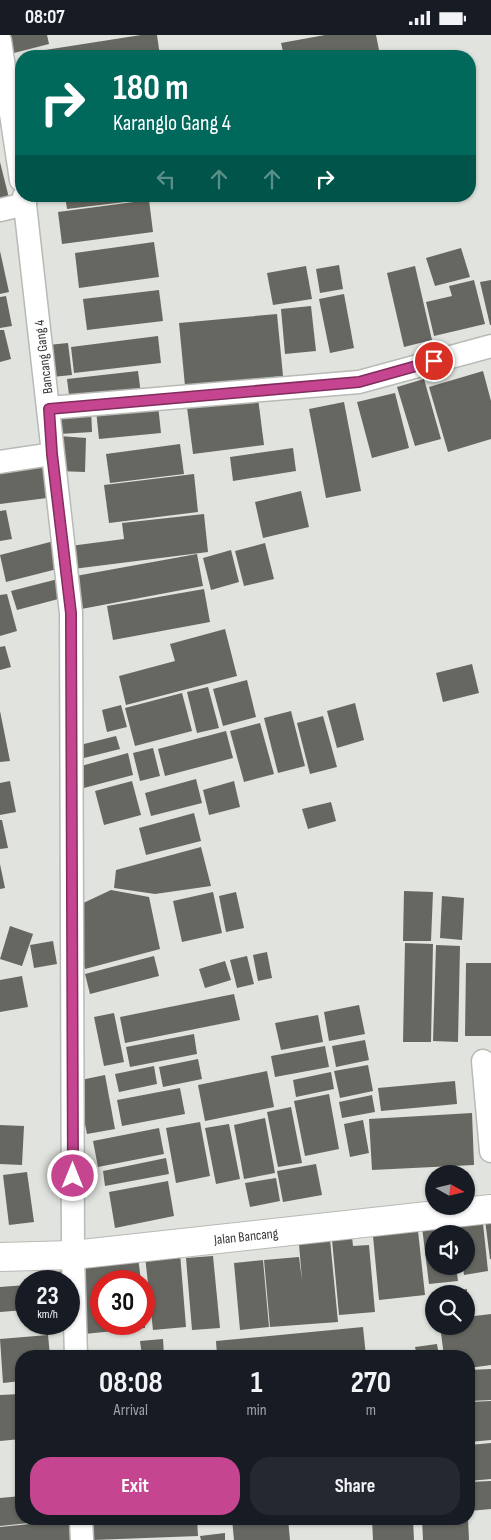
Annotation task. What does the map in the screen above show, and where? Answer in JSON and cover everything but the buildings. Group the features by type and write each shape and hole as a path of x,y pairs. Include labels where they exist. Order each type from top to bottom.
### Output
{"street":[{"path":"0,41 15,140"},
{"path":"0,210 19,202"},
{"name":"Bancang Gang 4","path":"24,202 71,613 73,1255 76,1350"},
{"path":"49,409 359,382 491,346"},
{"path":"0,462 52,454"},
{"path":"483,1061 491,1151"},
{"name":"Jalan Bancang","path":"0,1257 73,1255 491,1209"},
{"path":"81,1525 82,1540"}],"route":[{"path":"73,1176 71,613 52,454 49,409 359,382 434,361"}]}
